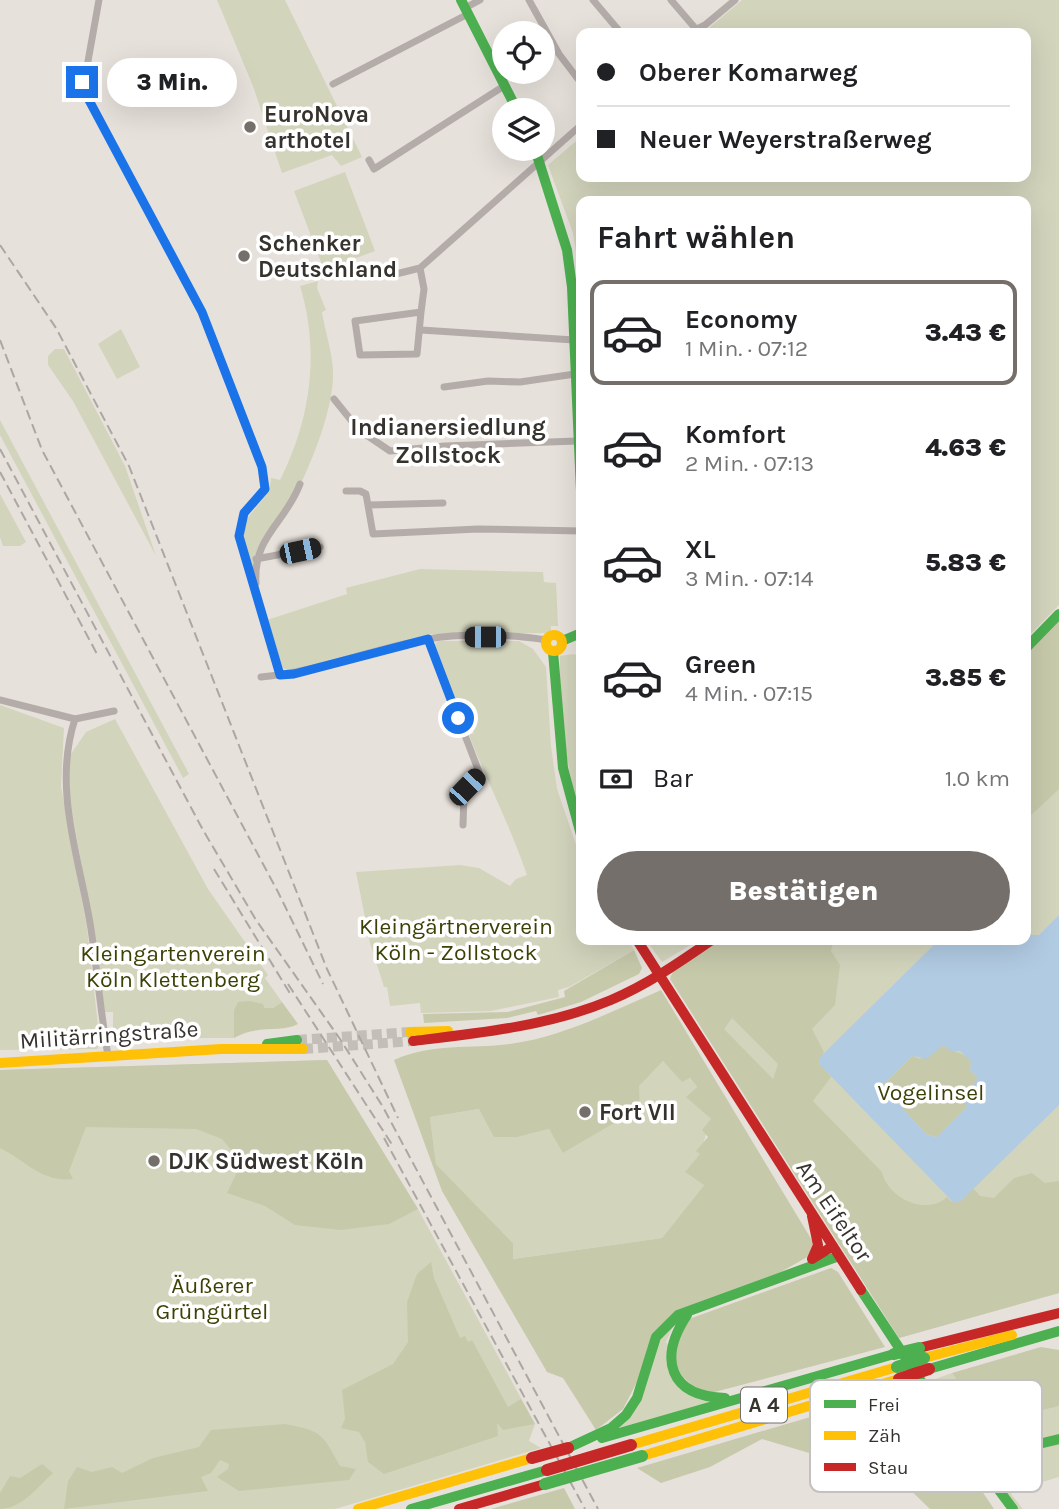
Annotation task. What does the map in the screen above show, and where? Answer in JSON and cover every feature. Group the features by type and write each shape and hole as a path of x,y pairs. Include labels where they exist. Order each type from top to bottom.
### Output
{"main road":[{"path":"464,7 510,98"},
{"path":"539,162 567,250 576,407"},
{"path":"1031,643 1059,614"},
{"path":"576,635 554,644 559,747 567,792 576,820"},
{"name":"Am Eifeltor","path":"639,945 812,1216 921,1380"},
{"path":"411,1037 505,1029 593,1007 658,975 704,945"},
{"name":"Militärringstraße","path":"0,1063 300,1044"},
{"path":"812,1216 818,1245 812,1259"},
{"path":"797,1272 812,1259 836,1251"},
{"path":"568,1448 611,1428 626,1415 637,1398 656,1337 677,1315 797,1272 836,1251"},
{"path":"691,1310 672,1337 669,1361 673,1374 683,1387 706,1398 746,1397"},
{"name":"A 4","path":"924,1359 1006,1328 1059,1312"},
{"name":"A 4","path":"850,1380 1059,1321"},
{"name":"A 4","path":"924,1359 1022,1342 1059,1331"},
{"path":"1022,1342 1059,1341"},
{"path":"829,1380 897,1366"},
{"name":"A 4","path":"857,1380 897,1366"},
{"path":"358,1509 746,1397 810,1384"},
{"name":"A 4","path":"411,1509 810,1392"},
{"name":"A 4","path":"459,1509 642,1456 810,1397"},
{"path":"1042,1444 1059,1439"},
{"name":"Am Eifeltor","path":"993,1492 1005,1509"},
{"name":"Am Eifeltor","path":"1000,1492 1013,1509"}],"street":[{"path":"99,0 83,89 202,312 262,467 265,489 244,513 239,536 280,675"},
{"path":"333,84 480,0"},
{"path":"529,0 558,54 576,77"},
{"path":"593,0 617,28"},
{"path":"671,0 690,28"},
{"path":"698,28 735,0"},
{"path":"369,160 374,169 504,86"},
{"path":"392,275 420,268 576,129"},
{"path":"420,268 424,289 419,352 412,357 360,355 355,321 421,312"},
{"path":"421,330 574,340"},
{"path":"444,387 488,382 520,382 575,373"},
{"path":"334,399 359,430 390,451 576,441"},
{"path":"254,587 256,559 275,524 293,502 300,484"},
{"path":"346,491 366,494 373,534 478,529 576,531"},
{"path":"369,505 443,503"},
{"path":"256,559 320,547"},
{"path":"261,677 294,674 428,639 529,637 554,644"},
{"path":"428,639 479,772 464,793 463,825"},
{"path":"0,700 75,719 114,711"},
{"path":"75,719 65,756 65,786 91,929 108,1056"}],"green space":[{"path":"217,0 285,0 362,157 341,166 332,155 282,173 253,86"},
{"path":"742,0 1059,0 1059,605 1031,634 1031,196 576,196 576,252 573,233 548,165 576,141 576,182 1031,182 1031,28 709,28"},
{"path":"345,172 375,251 324,270 294,191"},
{"path":"318,281 317,288 326,310 322,312 333,370 330,401 306,472 292,501 261,544 254,563 254,575 243,546 242,532 249,516 266,495 271,478 280,480 299,433 311,360 310,335 300,286"},
{"path":"121,329 140,367 117,379 98,344"},
{"path":"55,349 64,349 125,466 156,556 73,401 48,365 48,356"},
{"path":"0,420 189,774 183,778 0,435"},
{"path":"0,494 26,542 20,546 3,546 0,537"},
{"path":"420,569 543,572 544,582 556,583 558,626 551,626 551,633 431,634 289,671 283,668 267,620 347,594 346,588"},
{"path":"1059,620 1059,1293 899,1338 670,976 714,945 1031,945 1031,649"},
{"path":"1059,620 1059,789 1031,815 1031,649"},
{"name":"Kleingärtnerverein Köln - Zollstock","path":"438,641 519,641 533,649 546,667 551,746 557,789 576,844 576,945 631,945 634,950 569,987 558,990 559,997 491,1011 421,1013 420,1003 390,1006 387,987 384,987 370,943 356,872 460,865 479,868 510,886 516,879 527,875 469,735 474,733 464,707 457,709 433,646"},
{"path":"576,655 576,800 562,718 560,656"},
{"name":"Kleingartenverein Köln Klettenberg","path":"0,705 64,728 61,786 87,928 100,1043 97,1049 0,1050"},
{"name":"Kleingartenverein Köln Klettenberg","path":"115,719 208,889 268,975 265,978 282,1002 273,1008 265,1008 263,1004 234,1011 234,1038 113,1038 113,1012 105,1012 97,956 101,952 96,946 70,800 69,757 86,732"},
{"path":"650,945 691,945 662,962"},
{"path":"714,945 833,945 831,951 840,965 835,1005 812,1029 824,1052 819,1062 831,1077 813,1101 882,1172 892,1190 909,1202 929,1205 947,1197 951,1201 962,1200 973,1188 980,1196 994,1198 1014,1178 1032,1173 1045,1183 1059,1181 1059,1293 899,1338 670,979 673,972","holes":["732,1018 778,1064 773,1079 724,1029"]},
{"path":"634,950 642,968 639,974 581,1002 538,1015 536,1011 507,1018 424,1023 423,1014 508,1012 565,997 564,991"},
{"path":"661,990 813,1242 809,1256 779,1273 672,1314 623,1409 596,1430 563,1378 547,1372 442,1191 394,1060 422,1051 510,1044 549,1036","holes":["663,1061 682,1082 690,1078 697,1087 686,1097 711,1119 702,1130 708,1137 696,1151 700,1154 685,1172 704,1185 662,1238 513,1259 513,1243 436,1164 430,1117 479,1109 494,1137 518,1137 549,1129 563,1153 640,1108 639,1086"]},
{"path":"238,1002 263,1004 265,1008 273,1008 282,1002 298,1024 252,1031 234,1038 234,1010"},
{"name":"Vogelinsel","path":"943,1045 968,1058 971,1061 970,1070 978,1078 966,1103 967,1107 938,1137 927,1135 882,1086 912,1056 920,1059"},
{"name":"Äußerer Grüngürtel","path":"327,1060 418,1209 535,1424 529,1441 541,1448 335,1509 0,1509 0,1070"},
{"path":"327,1060 418,1209 389,1224 341,1230 295,1225 265,1206 227,1193 238,1170 233,1152 222,1139 196,1129 86,1127 69,1171 73,1179 52,1178 0,1148 0,1070"},
{"path":"663,1061 682,1081 690,1078 697,1087 687,1097 711,1119 700,1154 704,1185 662,1238 512,1259 513,1243 436,1164 430,1117 479,1109 518,1137 549,1129 564,1152 640,1108 638,1086"},
{"path":"431,1262 434,1278 460,1338 465,1336 468,1342 472,1340 508,1407 521,1399 535,1424 503,1430 497,1423 498,1436 384,1474 368,1462 365,1442 359,1432 341,1428 345,1419 342,1390 393,1364 408,1342 407,1302 417,1274"},
{"path":"831,1268 838,1272 885,1347 711,1393 698,1388 681,1373 675,1353 681,1330 689,1319"},
{"path":"673,1327 666,1342 712,1402 618,1428 660,1340"},
{"path":"1041,1347 1059,1350 1059,1406 1042,1411 1042,1380 957,1380 952,1373"},
{"path":"952,1373 957,1380 933,1380"},
{"path":"1059,1406 1059,1434 1042,1438 1042,1411"},
{"path":"810,1417 810,1453 762,1439 710,1467 661,1483 637,1468"},
{"path":"285,1424 320,1435 340,1466 356,1469 349,1480 239,1491 217,1477 228,1469 229,1464 220,1460 211,1473 201,1477 208,1491 64,1509 68,1481 77,1467 92,1472 112,1467 122,1473 153,1458 199,1447 211,1430"},
{"path":"1059,1443 1059,1477 1042,1482 1042,1448"},
{"path":"42,1464 53,1473 22,1501 0,1509 0,1493 10,1476 20,1478"},
{"path":"564,1488 575,1509 491,1509"},
{"path":"912,1492 983,1492 994,1509 930,1509"},
{"path":"1005,1492 1014,1492 1011,1494 1023,1509 1017,1509"}],"water":[{"path":"1059,915 1059,1105 962,1200 954,1203 820,1065 819,1058 934,945 1031,945 1032,935 1039,935","holes":["943,1045 951,1051 960,1051 971,1061 970,1070 978,1078 963,1098 967,1107 937,1137 927,1135 882,1086 912,1056 927,1059"]}],"tunnel":[{"path":"297,1040 410,1032"},
{"path":"303,1049 413,1041"}],"railway":[{"path":"0,245 56,328 129,466 327,969 398,1118"},
{"path":"0,340 42,450 278,892 323,984"},
{"path":"0,449 203,830 256,920 340,1039 383,1107 598,1509"},
{"path":"0,472 97,654"},
{"path":"214,869 291,995"},
{"path":"288,984 393,1146"},
{"path":"384,1138 585,1509"}],"traffic: fast":[{"path":"461,0 511,98"},
{"path":"539,161 567,250 572,287 576,378"},
{"path":"1031,643 1059,614"},
{"path":"562,641 576,635"},
{"path":"553,652 563,768 576,816"},
{"path":"267,1044 297,1040"},
{"path":"568,1448 611,1428 626,1415 637,1398 656,1337 678,1315 839,1256"},
{"path":"861,1290 920,1380"},
{"path":"687,1315 673,1346 674,1372 691,1390 706,1396 725,1398"},
{"path":"929,1369 1059,1331"},
{"path":"894,1354 919,1348"},
{"path":"602,1438 894,1354"},
{"path":"897,1367 924,1358"},
{"path":"1042,1443 1059,1439"},
{"path":"545,1484 642,1456"},
{"path":"411,1509 547,1470"},
{"path":"1000,1492 1013,1509"}],"traffic: slow":[{"path":"551,635 557,635 562,643 560,649 551,651 546,646 546,640 551,635"},
{"path":"410,1032 448,1031"},
{"path":"0,1063 221,1049 303,1049"},
{"path":"924,1358 1012,1335"},
{"path":"853,1380 897,1367"},
{"path":"631,1445 810,1393"},
{"path":"642,1456 810,1406"},
{"path":"358,1509 532,1458"}],"traffic: jam":[{"path":"640,945 861,1290"},
{"path":"413,1041 514,1027 587,1009 637,987 705,945"},
{"path":"812,1216 818,1245 812,1259"},
{"path":"812,1259 833,1246"},
{"path":"919,1348 1059,1313"},
{"path":"899,1379 929,1369"},
{"path":"547,1470 631,1445"},
{"path":"532,1458 568,1448"},
{"path":"459,1509 545,1484"}],"place":[{"name":"EuroNova arthotel","path":"250,127"},
{"name":"Schenker Deutschland","path":"244,256"},
{"name":"Fort VII","path":"585,1112"},
{"name":"DJK Südwest Köln","path":"154,1161"}],"district":[{"name":"Indianersiedlung Zollstock","path":"448,441"}],"route":[{"path":"82,82 83,89 202,312 262,467 266,480 265,489 261,497 244,513 239,536 241,551 278,659 280,675 287,676 428,639 458,718"}]}
